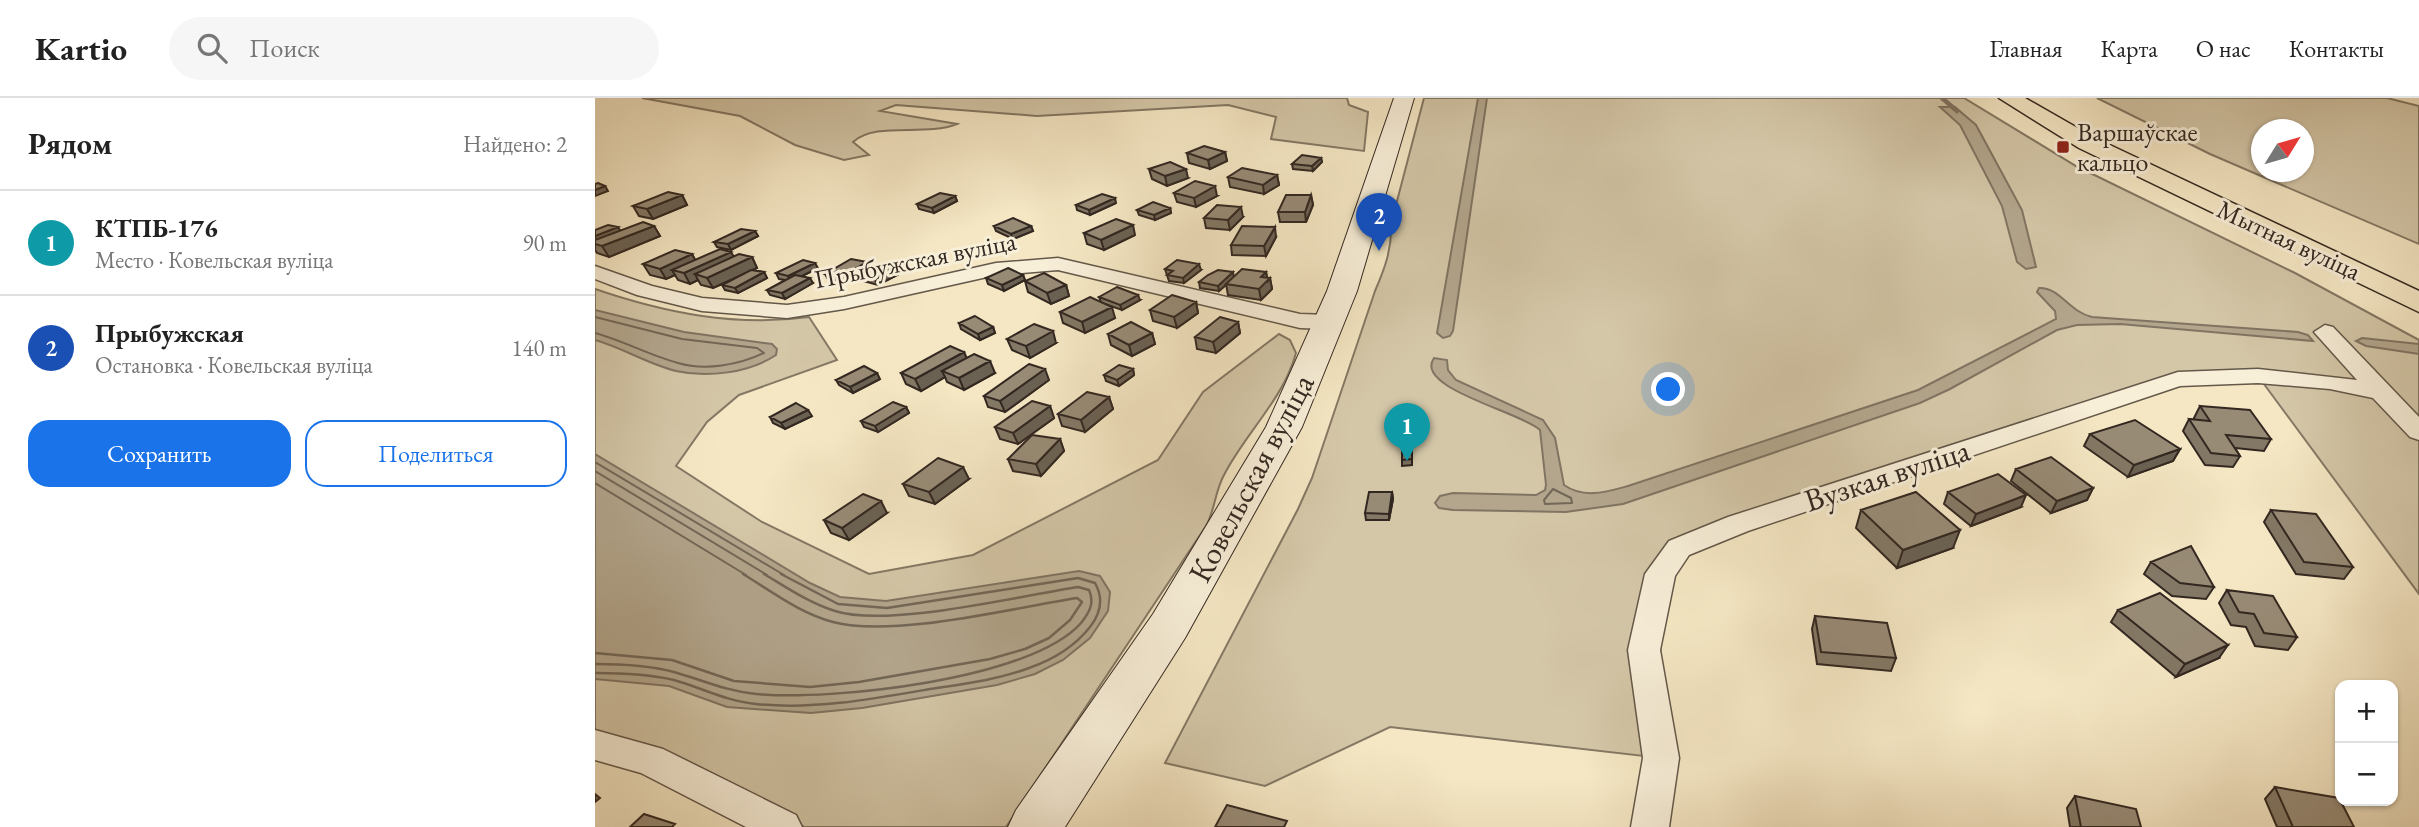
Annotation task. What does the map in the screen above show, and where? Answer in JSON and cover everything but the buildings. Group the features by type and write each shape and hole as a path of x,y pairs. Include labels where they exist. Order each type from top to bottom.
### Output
{"highway":[{"name":"Мытная вуліца","path":"2010,98 2087,143 2419,303"},
{"name":"Мытная вуліца","path":"2044,98 2127,144 2419,279"}],"main road":[{"name":"Ковельская вуліца","path":"1035,827 1169,626 1284,427 1342,291 1404,98"}],"street":[{"name":"Прыбужская вуліца","path":"595,272 630,288 751,313 810,309 1019,265 1058,264 1300,321 1329,322"},
{"path":"2325,332 2419,432"},
{"name":"Вузкая вуліца","path":"1650,827 1661,758 1644,650 1660,574 1678,548 1738,524 2178,379 2257,376 2330,382 2381,392"},
{"path":"595,745 650,760 783,827"}],"shaded area":[{"path":"642,98 1347,98 1349,105 1368,112 1364,151 1271,139 1276,117 1228,105 1037,116 896,105 880,111 957,124 944,128 874,132 853,142 869,155 844,160 795,145 740,116"},
{"path":"1424,98 1964,98 2076,166 2295,273 2419,340 2419,594 2258,376 2178,379 1679,548 1660,574 1661,758 1390,727 1265,786 1165,763 1312,478 1387,258 1391,224"},
{"path":"2097,98 2387,98 2419,106 2419,244 2275,182 2314,182 2314,119 2251,119 2251,172"},
{"path":"595,289 648,305 701,316 754,320 809,317 837,360 739,395 707,422 676,466 762,522 869,574 973,555 1158,460 1203,392 1279,334 1290,340 1296,353 1282,386 1224,475 1206,526 1006,827 804,827 664,750 595,733"}],"water":[{"path":"1478,98 1487,98 1453,331 1450,336 1443,338 1437,333"},
{"path":"1940,107 1955,107 1976,125 2022,210 2036,267 2026,269 2017,262 2002,206 1960,125"},
{"path":"2039,288 2053,291 2077,310 2092,317 2298,332 2308,335 2313,341 2120,324 2077,325 2057,330 1920,403 1623,504 1566,512 1453,510 1439,508 1435,503 1440,496 1453,493 1536,495 1545,490 1546,485 1540,430 1453,389 1439,379 1432,369 1434,358 1447,360 1448,370 1456,380 1543,420 1555,438 1564,485 1579,492 1595,493 1628,486 1918,390 2056,319 2055,311 2037,292"},
{"path":"595,310 684,332 772,344 777,349 776,355 741,370 714,374 676,371 595,340"},
{"path":"2362,338 2419,344 2419,354 2366,346 2356,341"},
{"path":"595,454 810,583 840,597 886,601 1079,571 1100,576 1110,592 1108,611 1090,638 1063,660 1035,674 997,685 862,708 811,713 727,707 669,686 595,679"}],"waterway":[{"path":"1942,98 1957,111"}],"place":[{"name":"Варшаўскае кальцо","path":"2063,147"},
{"name":"Прыбужская","path":"1379,251"},
{"name":"КТПБ-176","path":"1407,461"}]}
